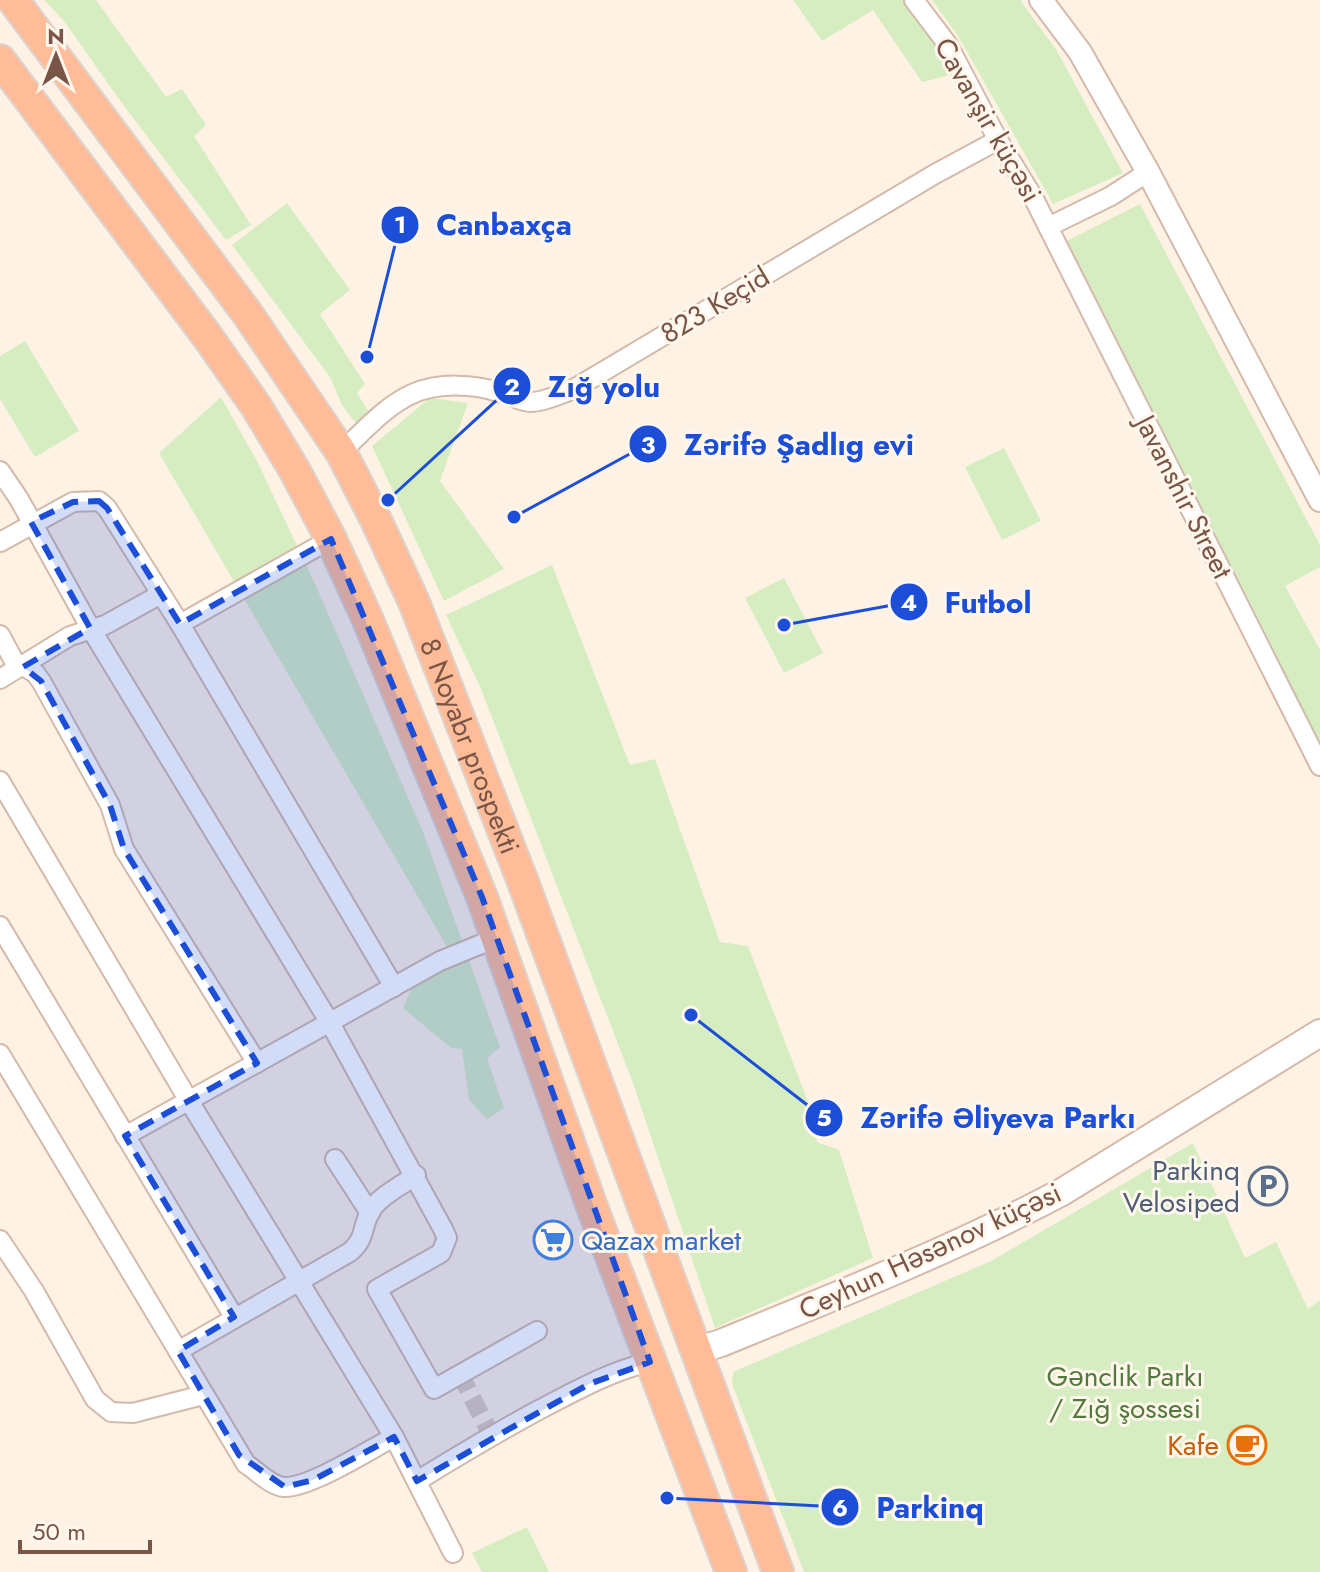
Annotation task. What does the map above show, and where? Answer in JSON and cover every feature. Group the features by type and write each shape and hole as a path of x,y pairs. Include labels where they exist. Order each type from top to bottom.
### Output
{"highway":[{"name":"8 Noyabr prospekti","path":"13,0 247,313 341,452 376,520 431,646 523,882 778,1572"},
{"name":"8 Noyabr prospekti","path":"0,60 256,406 331,539 368,620 496,938 650,1362 731,1572"},
{"path":"650,1362 695,1351"}],"main road":[{"name":"Ceyhun Həsənov küçəsi","path":"695,1351 914,1263 1023,1212 1062,1192 1320,1033"}],"street":[{"name":"Cavanşir küçəsi","path":"914,0 948,45 1048,227 1111,196 1148,172"},
{"path":"1041,0 1080,52 1148,172 1320,500"},
{"name":"823 Keçid","path":"341,452 393,405 411,394 431,388 483,388 530,402 572,390 935,174 998,140"},
{"name":"Javanshir Street","path":"1048,227 1320,766"},
{"path":"0,471 91,629 330,1023 443,1229 447,1238 441,1253 377,1289 434,1389 537,1331"},
{"path":"0,542 31,522 73,502 99,501 107,508 180,624 394,987"},
{"path":"180,624 331,539"},
{"path":"0,679 70,636 105,625 161,594"},
{"path":"0,635 14,661 35,673 41,681 110,805 124,849 257,1063"},
{"path":"0,781 189,1101 394,1437 453,1553"},
{"path":"0,926 234,1317"},
{"path":"125,1136 440,961 496,938"},
{"path":"0,1054 246,1464 285,1487 313,1480 394,1437"},
{"path":"335,1159 370,1213"},
{"path":"178,1351 350,1252 361,1242 370,1213 378,1202 416,1175"},
{"path":"0,1240 34,1291 95,1399 111,1412 133,1413 203,1395"},
{"path":"417,1481 491,1435 589,1384 620,1370 650,1362"}],"highlighted area":[{"path":"99,501 107,508 180,624 331,539 482,897 650,1362 589,1384 417,1481 394,1437 313,1480 285,1487 239,1455 178,1351 234,1317 125,1136 257,1063 124,849 110,805 41,681 23,667 90,628 31,522 73,502"}],"green space":[{"path":"44,0 96,0 166,97 182,89 206,125 194,136 251,225 226,240 64,21"},
{"path":"793,0 904,0 954,74 922,82 873,10 822,41"},
{"path":"932,0 1020,0 1057,51 1123,173 1053,204 958,36"},
{"path":"287,203 350,290 320,314 365,384 357,393 370,414 357,425 342,405 330,377 232,245"},
{"path":"1140,204 1320,545 1320,567 1285,586 1320,650 1320,746 1061,244"},
{"path":"25,341 79,431 35,457 0,399 0,356"},
{"path":"221,397 258,463 316,586 423,832 500,1047 487,1058 504,1108 487,1119 469,1100 462,1049 451,1048 403,1008 413,985 456,962 159,453"},
{"path":"430,398 468,403 440,481 504,569 444,601 372,446"},
{"path":"1004,448 1041,521 1002,540 965,467"},
{"path":"552,565 630,765 655,759 720,942 748,946 814,1117 817,1142 839,1150 873,1258 715,1328 633,1083 481,689 446,615"},
{"path":"784,578 823,653 784,673 745,598"},
{"name":"Gənclik Parkı / Zığ şossesi","path":"1193,1143 1245,1258 1276,1242 1308,1309 1320,1300 1320,1572 804,1572 732,1384 733,1372 991,1261"},
{"path":"527,1527 549,1572 482,1572 472,1553"}],"tunnel":[{"path":"460,1374 491,1435"}],"place":[{"name":"Canbaxça","path":"367,357"},
{"name":"Zığ yolu","path":"388,500"},
{"name":"Zərifə Şadlıg evi","path":"514,517"},
{"name":"Futbol","path":"784,625"},
{"name":"Zərifə Əliyeva Parkı","path":"691,1015"},
{"name":"Parkinq Velosiped","path":"1268,1186"},
{"name":"Qazax market","path":"553,1240"},
{"name":"Kafe","path":"1247,1445"},
{"name":"Parkinq","path":"667,1498"}]}
